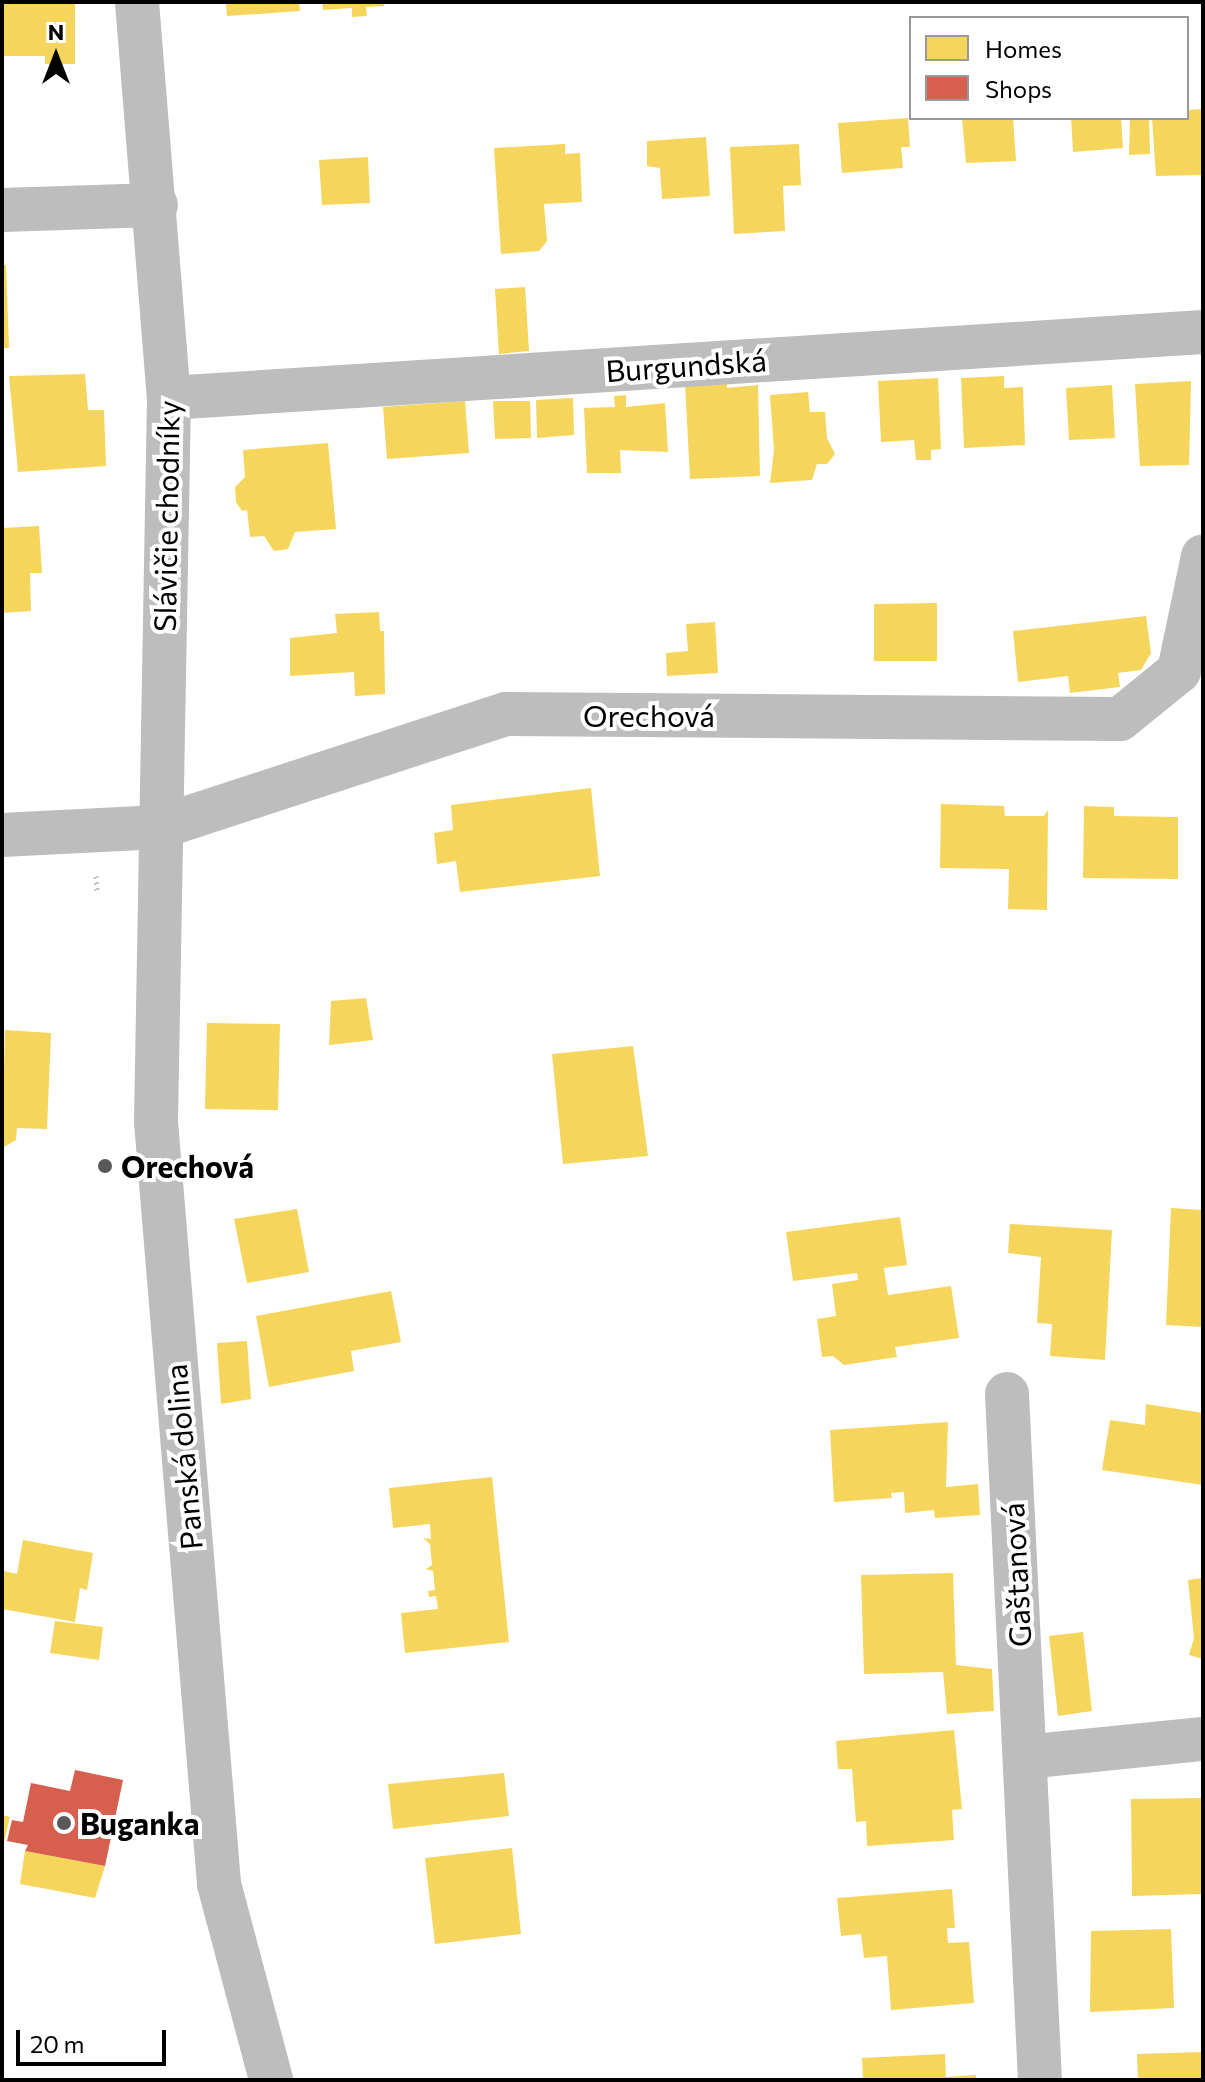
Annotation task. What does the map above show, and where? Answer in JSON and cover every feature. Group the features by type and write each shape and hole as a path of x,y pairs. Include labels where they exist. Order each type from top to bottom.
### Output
{"street":[{"name":"Slávičie chodníky","path":"137,2 156,205 169,398 160,827"},
{"path":"2,210 156,205"},
{"name":"Burgundská","path":"169,398 1203,332"},
{"name":"Orechová","path":"2,835 160,827 506,714 1120,719 1179,671 1203,556"},
{"name":"Panská dolina","path":"160,827 156,1122 217,1868 271,2080"},
{"name":"Gaštanová","path":"1007,1394 1040,2080"},
{"path":"1025,1757 1203,1739"}],"building: Homes":[{"path":"2,2 75,2 75,64 45,64 45,56 2,56"},
{"path":"226,2 299,2 300,11 227,16"},
{"path":"322,2 384,2 384,6 366,7 367,16 352,17 352,8 323,10"},
{"path":"1203,109 1203,175 1156,176 1152,120 1189,120 1189,110"},
{"path":"908,118 910,147 901,147 903,168 842,173 838,123"},
{"path":"962,120 1013,120 1016,161 966,163"},
{"path":"1071,120 1121,120 1123,148 1073,152"},
{"path":"1130,120 1149,120 1150,154 1129,155"},
{"path":"706,137 710,196 662,199 660,168 647,166 647,141"},
{"path":"565,144 565,154 580,153 582,202 544,204 547,241 539,251 501,254 494,148"},
{"path":"799,144 801,185 783,186 785,231 734,234 730,147"},
{"path":"368,157 370,203 322,205 319,160"},
{"path":"2,265 6,265 9,348 2,348"},
{"path":"525,287 529,351 499,354 495,289"},
{"path":"85,374 88,410 104,410 106,466 18,472 9,376"},
{"path":"1004,376 1004,388 1023,387 1025,445 964,448 961,378"},
{"path":"938,378 941,449 931,450 931,460 916,460 914,440 881,442 878,381"},
{"path":"727,381 727,388 758,385 760,476 690,479 685,383"},
{"path":"1191,381 1189,465 1140,466 1135,384"},
{"path":"1112,385 1115,438 1069,440 1066,388"},
{"path":"808,392 810,412 825,412 827,438 835,454 827,464 817,464 812,480 770,483 774,450 770,395"},
{"path":"626,395 626,407 665,403 668,452 620,450 621,473 587,473 584,408 615,407 614,396"},
{"path":"573,398 574,435 537,438 536,400"},
{"path":"465,401 469,453 387,459 383,407"},
{"path":"493,401 530,401 531,438 495,439"},
{"path":"328,443 336,529 295,532 288,549 274,551 264,536 250,537 247,510 242,511 236,502 235,487 245,477 243,450"},
{"path":"39,526 42,573 30,573 31,611 2,613 2,528"},
{"path":"937,603 937,661 874,661 874,604"},
{"path":"379,612 380,631 384,631 385,694 355,696 354,672 290,676 290,638 337,633 335,614"},
{"path":"1146,616 1151,653 1141,670 1118,673 1120,687 1070,693 1068,676 1018,682 1013,631"},
{"path":"715,622 718,673 667,676 666,653 688,651 686,624"},
{"path":"591,788 600,876 460,892 456,861 437,864 434,833 453,830 451,805"},
{"path":"941,804 1004,806 1005,816 1044,816 1048,810 1047,910 1008,909 1009,869 940,868"},
{"path":"1084,806 1114,807 1114,816 1178,817 1178,879 1083,878"},
{"path":"366,998 373,1040 329,1045 331,1001"},
{"path":"207,1023 280,1024 278,1110 205,1109"},
{"path":"5,1030 51,1033 47,1129 17,1128 16,1140 2,1148"},
{"path":"633,1046 648,1156 563,1164 552,1054"},
{"path":"1171,1208 1203,1210 1203,1327 1166,1325"},
{"path":"297,1209 309,1272 247,1283 234,1219"},
{"path":"900,1217 907,1265 884,1268 888,1295 951,1286 959,1338 895,1347 897,1357 844,1365 833,1356 822,1357 817,1319 836,1316 832,1284 858,1280 857,1273 793,1281 786,1232"},
{"path":"1010,1224 1112,1230 1105,1360 1050,1356 1052,1324 1037,1323 1041,1257 1008,1253"},
{"path":"391,1291 401,1342 351,1351 354,1371 269,1387 256,1316"},
{"path":"247,1341 251,1399 221,1404 217,1343"},
{"path":"1146,1404 1203,1413 1203,1485 1102,1470 1110,1420 1145,1425"},
{"path":"948,1422 946,1487 978,1484 980,1515 935,1518 934,1510 905,1513 904,1492 891,1493 892,1498 834,1502 830,1430"},
{"path":"492,1477 509,1642 405,1653 401,1613 438,1609 436,1596 429,1597 428,1591 435,1590 433,1571 426,1569 432,1565 430,1544 423,1538 431,1539 430,1524 393,1528 389,1488"},
{"path":"23,1540 93,1553 87,1590 80,1588 75,1622 2,1609 4,1571 17,1574"},
{"path":"953,1573 956,1665 992,1669 994,1711 947,1714 943,1672 864,1674 861,1575"},
{"path":"1203,1578 1203,1659 1189,1655 1194,1638 1188,1580"},
{"path":"55,1621 103,1627 99,1660 50,1653"},
{"path":"1083,1632 1092,1711 1058,1716 1049,1636"},
{"path":"954,1730 962,1809 952,1810 954,1840 867,1846 866,1821 856,1822 852,1769 838,1769 836,1741"},
{"path":"504,1773 509,1816 393,1829 388,1784"},
{"path":"1203,1798 1203,1894 1132,1896 1131,1799"},
{"path":"2,1815 10,1817 3,1846 2,1845"},
{"path":"512,1848 521,1934 435,1944 425,1858"},
{"path":"25,1851 105,1866 95,1898 20,1884"},
{"path":"952,1889 955,1928 947,1928 948,1943 969,1942 974,2003 891,2010 887,1956 864,1958 861,1934 841,1936 837,1898"},
{"path":"1171,1929 1174,2008 1090,2012 1091,1931"},
{"path":"1203,2052 1203,2080 1138,2080 1137,2054"},
{"path":"945,2054 946,2077 976,2075 976,2080 863,2080 862,2058"}],"building: Shops":[{"path":"75,1770 123,1780 105,1866 25,1851 28,1845 7,1841 12,1820 23,1822 31,1783 70,1791"}],"place":[{"name":"Orechová","path":"105,1166"},
{"name":"Buganka","path":"64,1823"}]}
